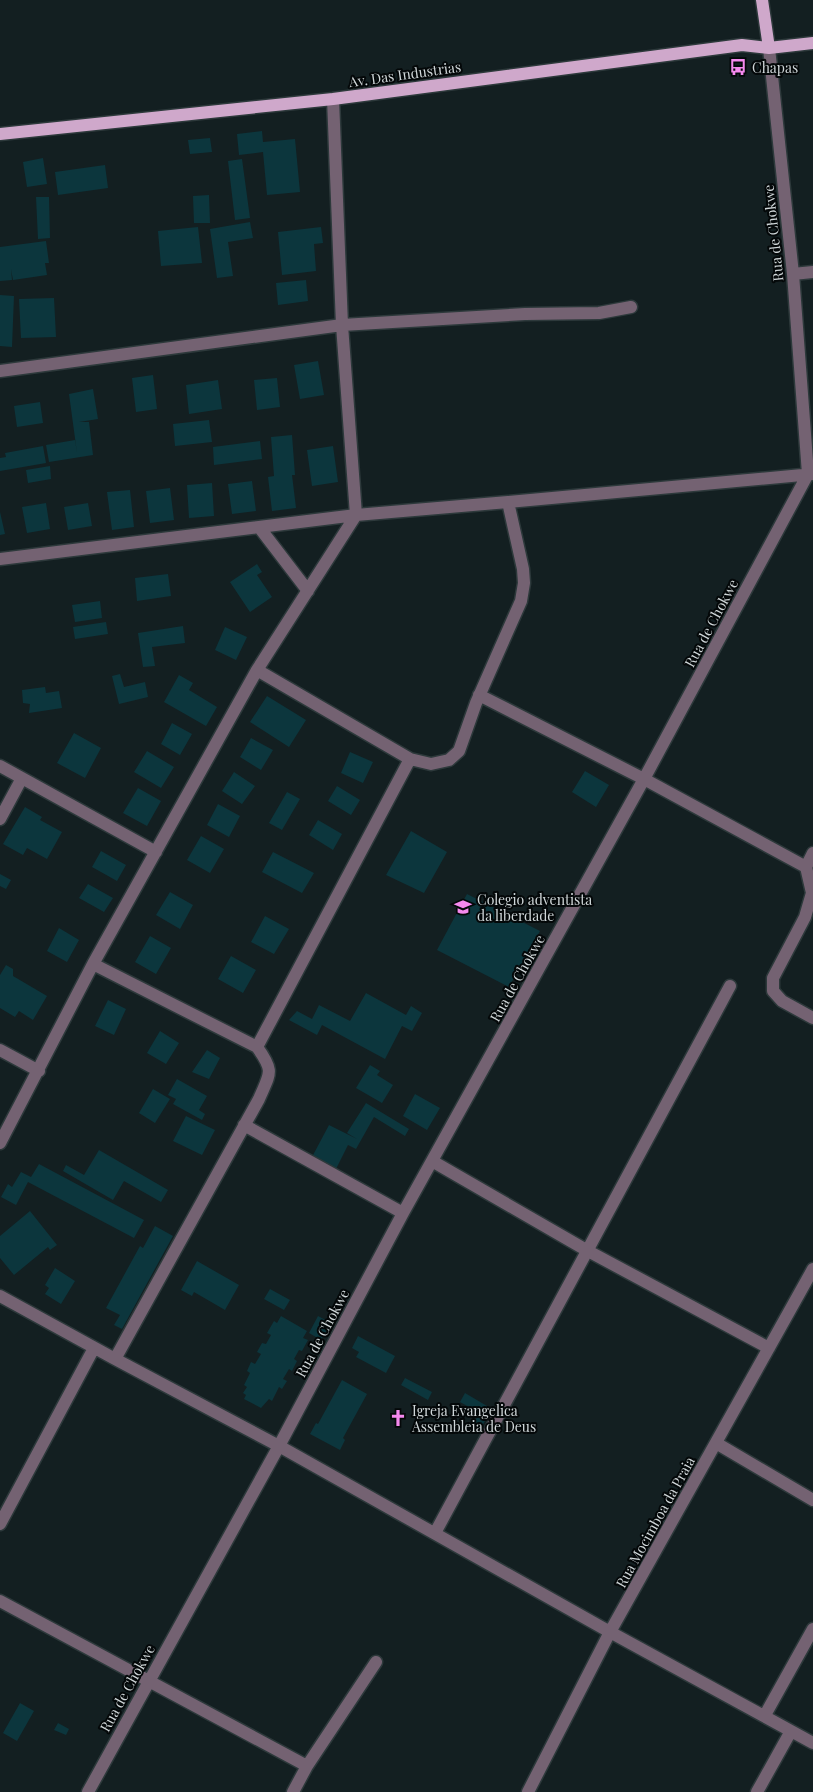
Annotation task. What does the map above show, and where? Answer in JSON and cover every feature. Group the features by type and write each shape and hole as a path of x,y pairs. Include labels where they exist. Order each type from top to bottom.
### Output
{"main road":[{"path":"762,0 769,48"},
{"name":"Av. Das Industrias","path":"0,134 333,99 742,45 769,48 813,43"}],"street":[{"name":"Rua de Chokwe","path":"88,1792 148,1680 279,1446 403,1212 811,474 793,274 769,48"},
{"path":"0,1143 94,964 257,670 356,514 342,325 333,99"},
{"path":"793,274 813,272"},
{"path":"0,371 342,325 525,314 599,313 631,307"},
{"path":"0,559 356,514 811,474"},
{"path":"257,670 410,759 431,764 449,760 459,751 480,694 524,590 521,560 508,502"},
{"path":"259,527 308,591"},
{"path":"480,694 806,866"},
{"path":"257,1047 410,759"},
{"path":"0,766 156,852"},
{"path":"0,819 22,778"},
{"path":"813,853 806,866 812,892 808,909 773,978 773,991 782,1001 813,1018"},
{"path":"94,964 257,1047 270,1066 270,1074 244,1125 115,1359"},
{"path":"435,1533 730,986"},
{"path":"0,1050 39,1071"},
{"path":"244,1125 403,1212"},
{"path":"432,1161 588,1251 769,1348"},
{"name":"Rua Mocimboa da Praia","path":"528,1792 610,1632 813,1268"},
{"path":"0,1296 279,1446 610,1632 765,1715 813,1743"},
{"path":"0,1524 94,1348"},
{"path":"716,1443 813,1500"},
{"path":"0,1601 306,1766"},
{"path":"765,1715 813,1629"},
{"path":"293,1792 306,1766 376,1662"},
{"path":"757,1792 791,1731"}],"building":[{"path":"262,131 263,142 295,139 300,192 267,195 263,152 239,155 237,134"},
{"path":"210,138 212,152 190,154 188,140"},
{"path":"43,158 47,184 27,187 23,162"},
{"path":"242,159 250,218 235,220 228,161"},
{"path":"105,165 108,188 58,195 55,172"},
{"path":"209,195 210,223 194,223 193,196"},
{"path":"36,197 49,197 50,238 38,239"},
{"path":"250,222 253,238 228,242 233,276 217,278 210,229"},
{"path":"198,227 202,263 161,266 158,231"},
{"path":"321,227 323,243 314,244 316,271 282,275 278,232"},
{"path":"46,241 49,263 45,263 47,275 13,280 11,269 12,280 0,281 0,247"},
{"path":"306,280 308,301 278,305 276,283"},
{"path":"0,295 14,296 12,347 0,346"},
{"path":"54,298 56,337 21,338 19,299"},
{"path":"318,361 324,395 300,399 294,365"},
{"path":"153,375 157,409 136,412 132,378"},
{"path":"277,378 280,407 257,410 254,380"},
{"path":"218,380 222,409 189,414 186,385"},
{"path":"93,389 98,419 79,422 89,422 93,455 49,462 46,445 75,440 77,453 69,394"},
{"path":"40,402 43,423 17,427 14,406"},
{"path":"209,420 212,442 175,446 173,424"},
{"path":"292,435 295,475 292,475 296,508 272,511 268,477 274,476 271,437"},
{"path":"260,441 262,459 214,465 213,447"},
{"path":"43,446 46,463 0,471 0,458 6,457 5,453"},
{"path":"333,446 338,482 312,486 307,450"},
{"path":"50,466 51,479 28,483 26,470"},
{"path":"252,481 256,511 232,514 228,484"},
{"path":"212,483 214,516 189,518 187,485"},
{"path":"170,488 174,520 150,523 146,491"},
{"path":"130,490 134,527 112,530 107,492"},
{"path":"46,503 50,529 27,533 22,507"},
{"path":"88,503 92,526 68,530 64,507"},
{"path":"0,512 5,534 0,535"},
{"path":"257,564 262,572 257,575 272,597 250,612 230,582"},
{"path":"168,574 171,596 137,601 135,578"},
{"path":"100,601 102,618 75,622 72,605"},
{"path":"106,622 108,634 75,639 73,627"},
{"path":"183,626 185,643 152,647 155,666 143,667 138,633"},
{"path":"225,627 247,637 236,660 215,650"},
{"path":"120,674 124,687 145,682 148,697 119,704 112,676"},
{"path":"179,675 193,683 189,690 217,707 206,726 164,702"},
{"path":"45,687 46,693 59,691 62,708 29,713 30,704 23,703 22,690"},
{"path":"267,696 306,720 289,747 250,722"},
{"path":"172,723 192,734 180,755 161,744"},
{"path":"74,733 101,748 85,778 57,763"},
{"path":"251,738 273,750 261,770 240,757"},
{"path":"147,751 174,767 161,788 134,772"},
{"path":"350,752 373,762 363,783 341,773"},
{"path":"585,771 609,785 596,807 572,792"},
{"path":"234,772 255,786 242,804 222,791"},
{"path":"337,786 360,800 351,815 328,801"},
{"path":"138,788 161,801 147,826 123,813"},
{"path":"287,792 300,799 282,830 269,823"},
{"path":"218,804 240,816 229,837 207,825"},
{"path":"25,807 42,817 40,820 62,832 47,859 27,848 23,855 3,844"},
{"path":"318,820 342,834 333,850 309,835"},
{"path":"411,831 447,852 424,893 386,875"},
{"path":"201,836 224,849 210,873 187,860"},
{"path":"101,851 126,865 117,881 92,867"},
{"path":"273,852 314,873 302,893 262,872"},
{"path":"0,874 11,880 6,889 0,886"},
{"path":"88,884 113,898 104,912 79,898"},
{"path":"170,892 193,905 180,929 156,915"},
{"path":"467,894 540,931 509,987 437,950"},
{"path":"265,916 289,929 274,954 251,942"},
{"path":"59,928 79,940 67,962 47,951"},
{"path":"150,936 171,948 156,974 135,962"},
{"path":"231,956 256,970 243,993 218,979"},
{"path":"6,965 13,969 13,976 47,996 33,1020 19,1011 15,1017 0,1008 0,975"},
{"path":"366,993 406,1015 411,1006 422,1013 412,1031 402,1026 385,1059 322,1025 317,1035 289,1020 297,1011 312,1019 319,1005 350,1021"},
{"path":"108,1000 126,1009 114,1035 95,1026"},
{"path":"160,1031 179,1043 166,1064 147,1053"},
{"path":"207,1050 220,1058 209,1079 192,1072"},
{"path":"370,1065 380,1071 377,1075 393,1085 382,1103 356,1088"},
{"path":"177,1079 207,1096 199,1110 205,1114 202,1120 173,1104 176,1099 168,1095"},
{"path":"153,1089 170,1099 155,1123 139,1113"},
{"path":"415,1094 440,1108 427,1130 403,1116"},
{"path":"366,1103 409,1129 405,1136 374,1117 356,1149 348,1145 336,1169 312,1157 329,1125 357,1139 347,1133"},
{"path":"186,1116 215,1130 202,1155 173,1141"},
{"path":"99,1150 168,1190 161,1202 124,1181 113,1200 63,1171 66,1165 84,1175"},
{"path":"39,1164 144,1220 134,1238 28,1182 16,1205 1,1197 8,1184 12,1187 21,1172 31,1177"},
{"path":"30,1211 57,1245 50,1250 48,1247 14,1275 0,1258 0,1236"},
{"path":"155,1226 173,1236 122,1329 114,1325 120,1315 106,1308 140,1246 143,1248"},
{"path":"197,1261 239,1285 225,1310 194,1292 192,1296 181,1290"},
{"path":"55,1268 75,1281 61,1304 45,1294 49,1288 45,1285"},
{"path":"270,1289 290,1300 284,1310 264,1299"},
{"path":"281,1316 307,1331 303,1338 308,1340 302,1351 299,1350 294,1359 297,1361 292,1371 289,1369 283,1379 287,1381 282,1389 279,1387 272,1401 269,1399 261,1408 244,1399 246,1395 243,1393 247,1387 244,1385 250,1373 247,1371 251,1362 255,1364 261,1354 257,1352 262,1343 266,1344 271,1335 267,1333 274,1321 277,1323"},
{"path":"318,1316 331,1323 321,1340 309,1333"},
{"path":"358,1336 395,1356 386,1373 356,1357 359,1352 352,1348"},
{"path":"405,1378 432,1392 428,1400 401,1385"},
{"path":"342,1380 367,1394 343,1438 345,1440 340,1450 310,1434 316,1423 318,1424"},
{"path":"465,1393 492,1409 482,1426 474,1422 480,1413 460,1402"},
{"path":"20,1703 34,1711 17,1741 3,1733"},
{"path":"58,1723 69,1729 66,1735 54,1730"}],"place":[{"name":"Chapas","path":"738,67"},
{"name":"Colegio adventista da liberdade","path":"463,907"},
{"name":"Igreja Evangelica Assembleia de Deus","path":"398,1418"}]}
